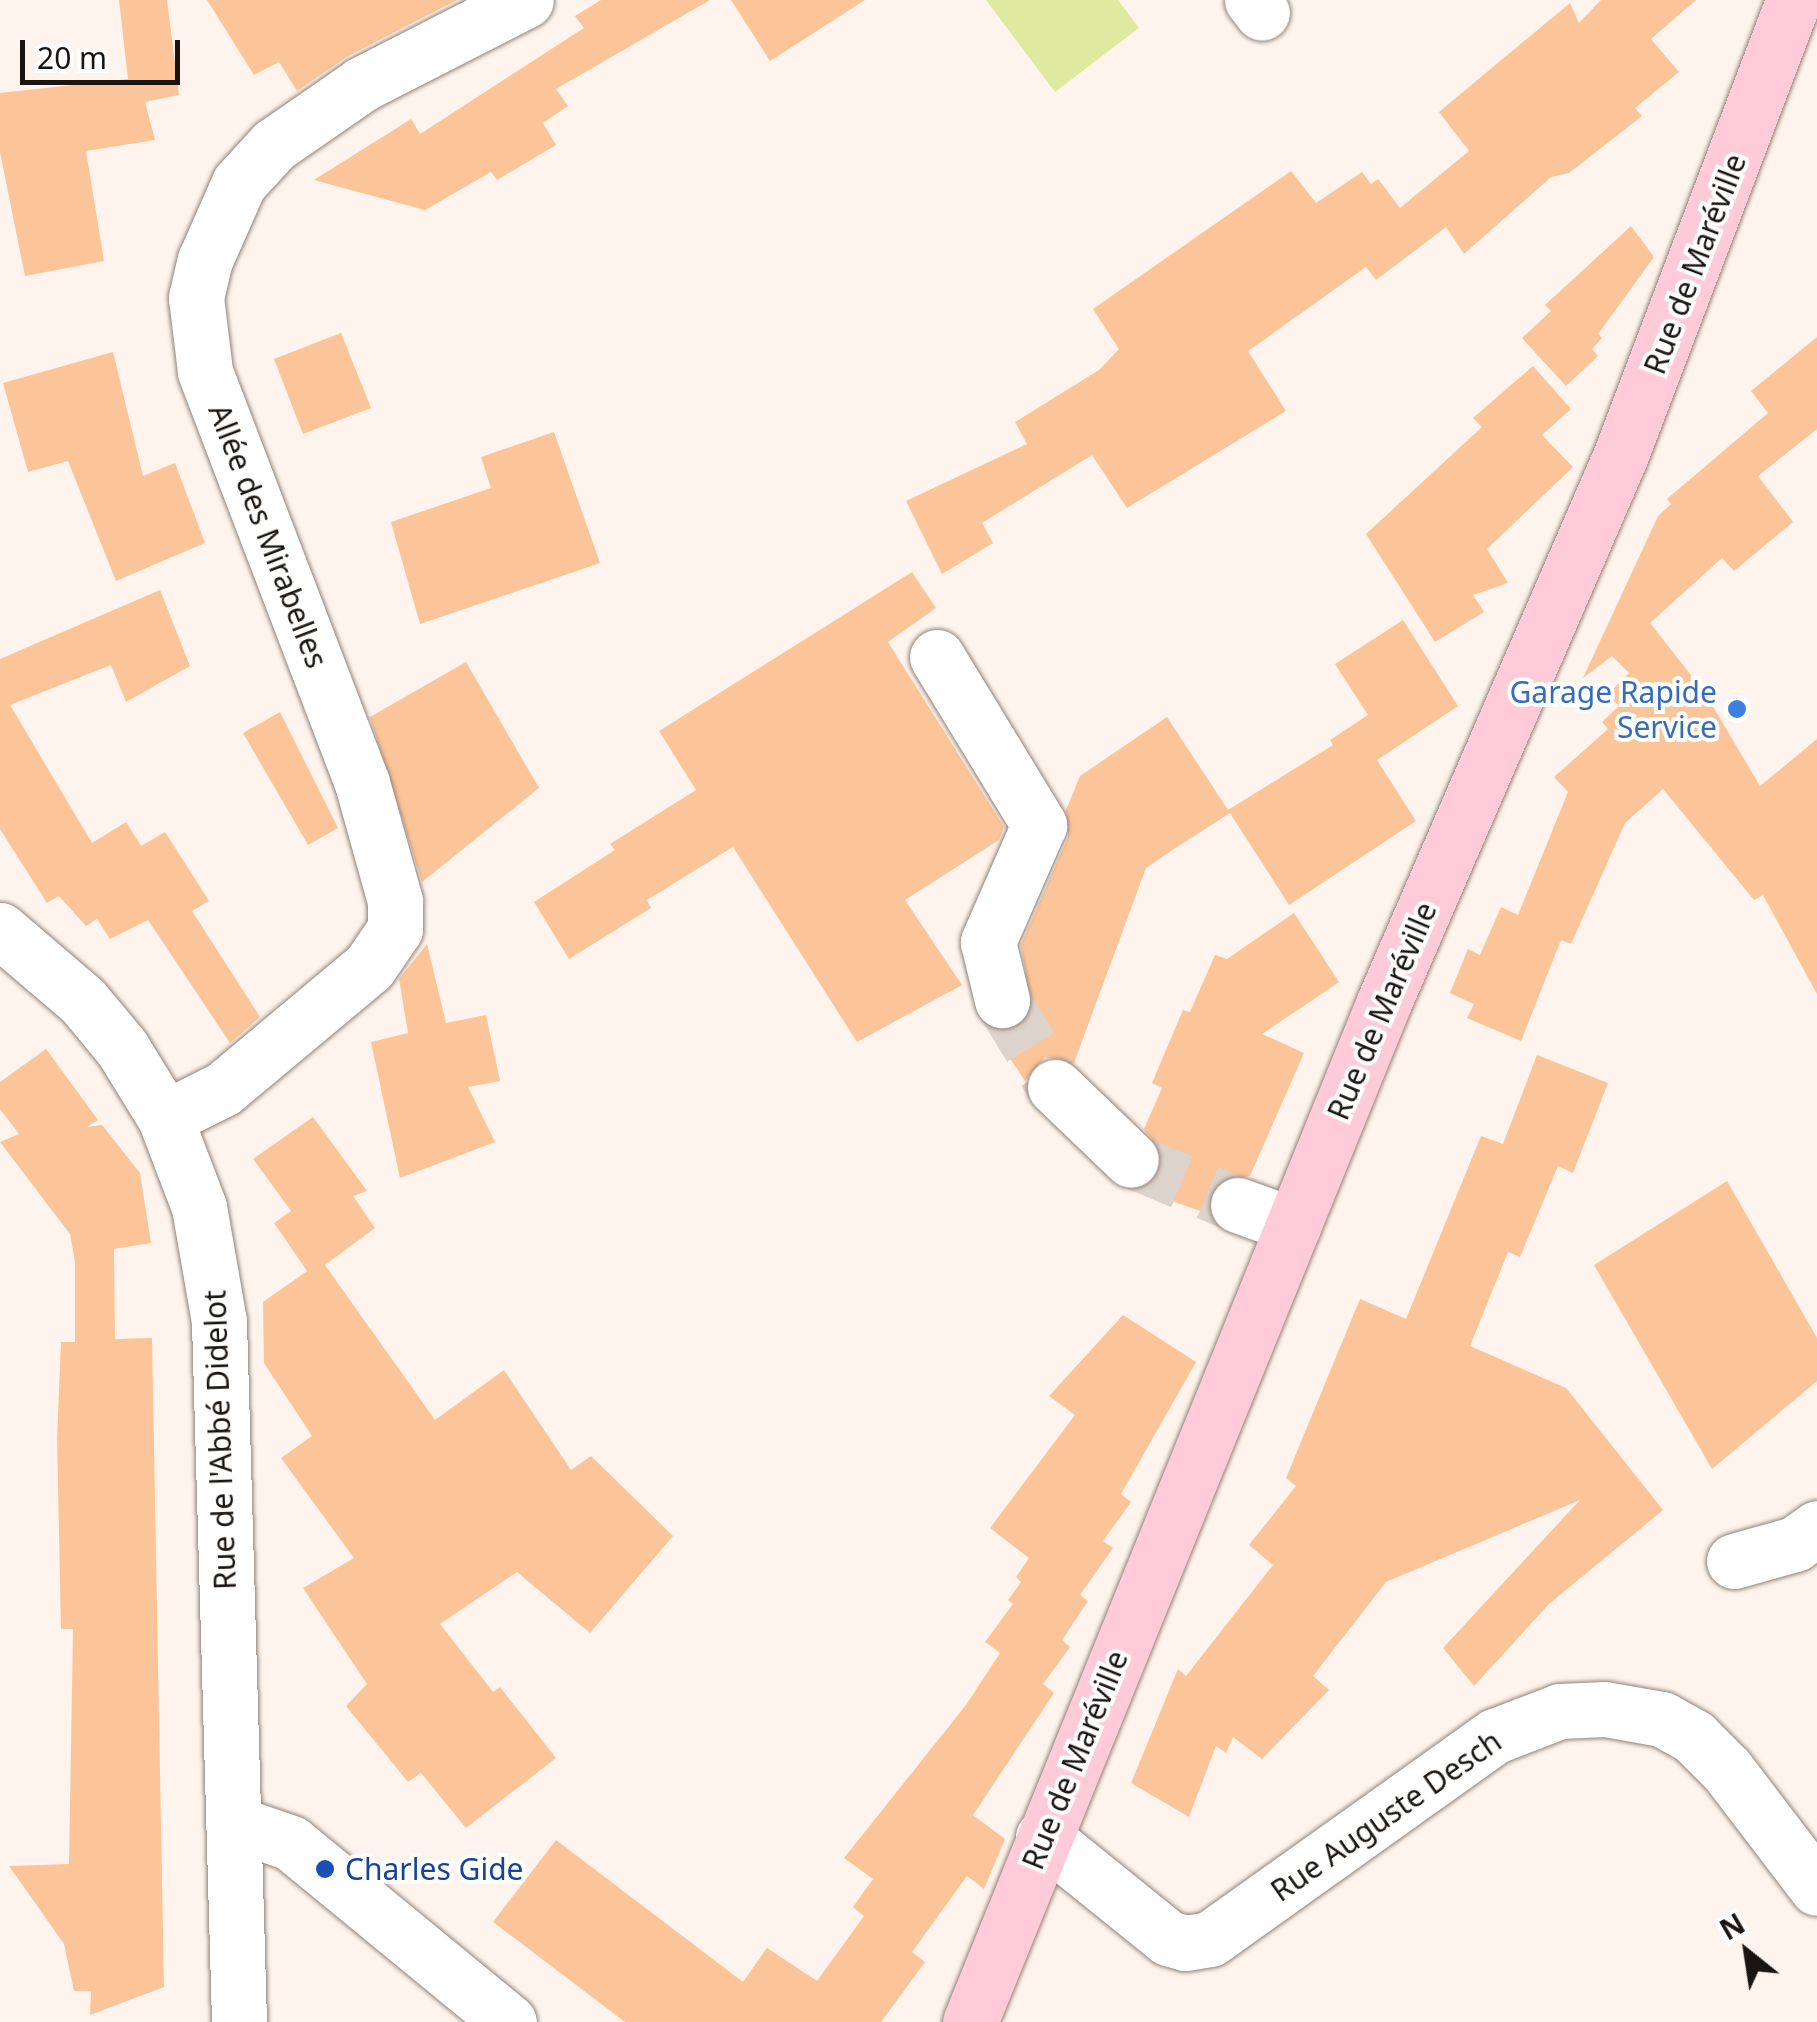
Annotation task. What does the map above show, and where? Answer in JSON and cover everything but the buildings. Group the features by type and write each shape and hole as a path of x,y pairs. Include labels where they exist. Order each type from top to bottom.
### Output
{"main road":[{"name":"Rue de Maréville","path":"970,2022 1292,1225 1620,457 1794,0"}],"street":[{"name":"Allée des Mirabelles","path":"165,1118 223,1089 369,967 395,929 395,900 362,784 205,371 196,298 206,260 239,183 297,126 362,84 526,0"},
{"path":"937,657 1039,826 988,942 1002,1000"},
{"name":"Rue de l'Abbé Didelot","path":"0,930 83,1001 122,1048 165,1118 199,1207 218,1322 239,2022"},
{"path":"1055,1088 1131,1160"},
{"path":"1238,1205 1292,1225"},
{"path":"1734,1561 1795,1544 1817,1528"},
{"name":"Rue Auguste Desch","path":"1043,1837 1168,1938 1184,1943 1210,1939 1494,1736 1560,1711 1605,1709 1662,1718 1694,1737 1817,1888"},
{"path":"233,1822 291,1843 509,2022"}],"green space":[{"path":"986,0 1118,0 1139,28 1055,92"}],"tunnel":[{"path":"1002,1000 1055,1087"},
{"path":"1131,1160 1238,1205"}],"place":[{"name":"Garage Rapide Service","path":"1737,709"},
{"name":"Charles Gide","path":"325,1869"}]}
